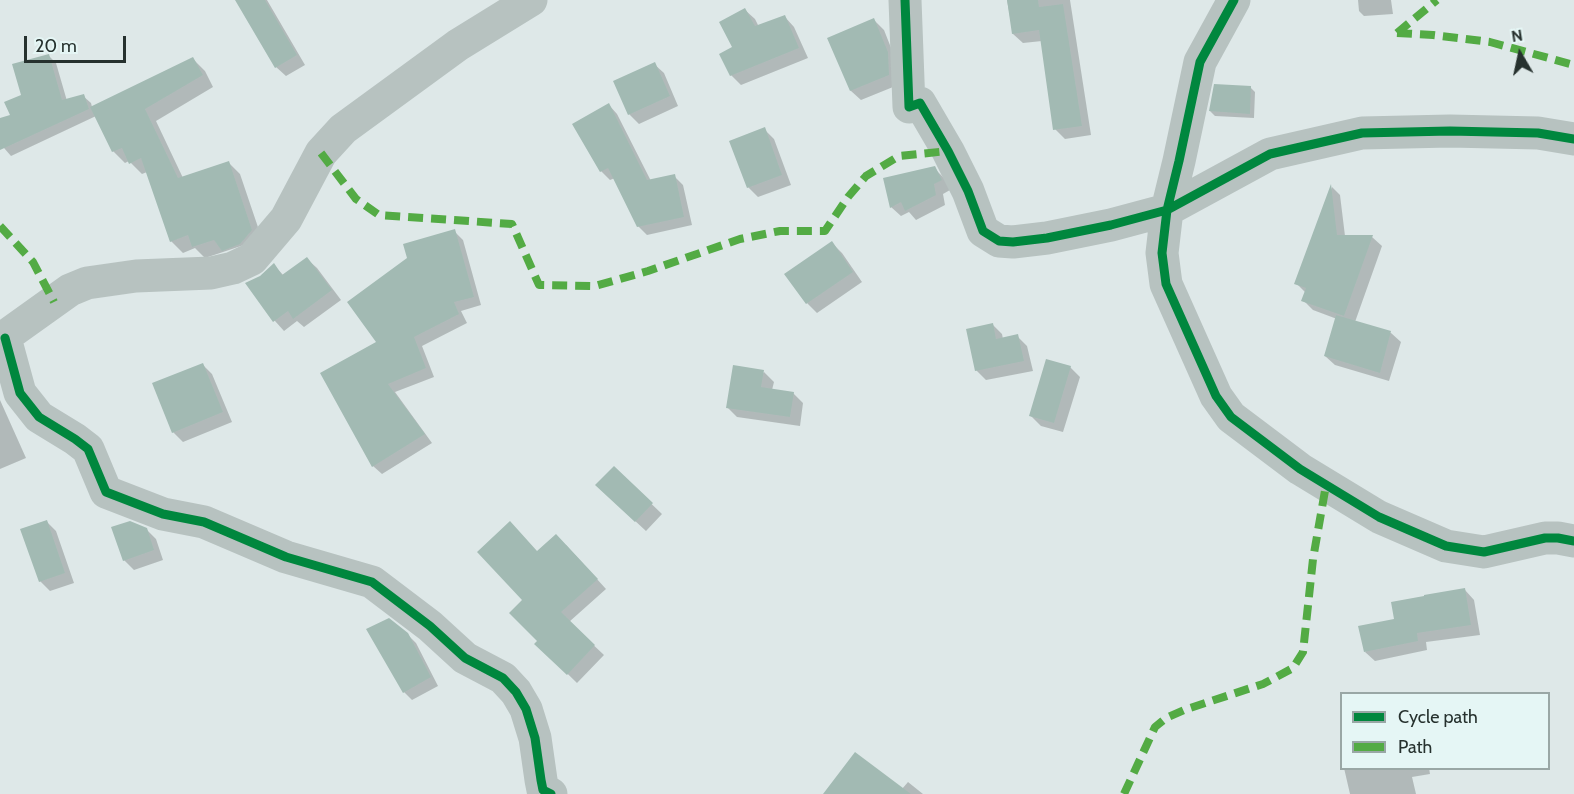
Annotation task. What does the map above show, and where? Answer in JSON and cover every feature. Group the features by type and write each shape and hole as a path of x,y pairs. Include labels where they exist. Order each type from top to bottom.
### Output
{"street":[{"path":"531,0 458,45 343,129 321,153 286,219 252,259 233,268 211,273 136,276 87,283 70,290 2,339 20,393 39,417 88,449 106,492 163,514 204,522 286,557 372,582 430,626 465,658 503,678 516,692 526,709 535,738 543,790 551,794"},
{"path":"905,0 909,107 920,103 968,191 983,231 999,241 1013,243 1047,238 1167,210 1270,154 1362,133 1450,131 1538,133 1574,139"},
{"path":"1234,0 1200,62 1167,210 1162,253 1166,285 1216,396 1231,417 1300,469 1379,517 1446,546 1484,552 1545,538 1574,541"}],"building":[{"path":"235,0 265,0 297,55 275,68"},
{"path":"1007,0 1038,0 1039,7 1063,4 1082,126 1053,130 1039,30 1012,34"},
{"path":"745,8 755,26 785,15 799,48 730,76 719,54 732,47 719,22"},
{"path":"874,18 888,52 889,75 850,91 827,38"},
{"path":"49,54 62,100 84,94 89,109 0,150 0,118 10,115 4,102 21,95 12,64"},
{"path":"193,57 203,75 145,109 178,178 229,161 252,230 240,244 222,251 214,240 192,247 188,235 170,242 141,158 129,164 122,148 112,152 90,107"},
{"path":"655,62 670,96 628,115 613,81"},
{"path":"1214,84 1251,86 1250,114 1209,111"},
{"path":"609,103 647,180 675,174 684,217 637,227 608,168 600,172 572,124"},
{"path":"765,127 782,175 747,188 729,141"},
{"path":"935,166 942,180 934,184 936,195 905,211 901,202 890,208 883,178"},
{"path":"1331,184 1337,235 1373,235 1344,316 1301,301 1306,288 1294,284"},
{"path":"455,229 474,297 454,302 459,314 414,337 426,368 388,384 425,434 372,467 320,373 376,342 347,302 407,258 403,244"},
{"path":"832,241 853,272 806,304 784,274"},
{"path":"307,257 332,290 293,319 288,311 273,322 245,283 260,276 274,263 282,275"},
{"path":"1336,315 1391,331 1380,373 1324,356"},
{"path":"993,323 996,339 1018,334 1024,361 975,371 966,329"},
{"path":"1046,359 1071,366 1054,423 1029,416"},
{"path":"203,363 223,412 172,433 152,383"},
{"path":"733,365 764,370 761,387 794,392 790,417 726,408"},
{"path":"614,466 653,503 635,522 595,485"},
{"path":"47,520 65,573 39,582 20,529"},
{"path":"130,521 147,528 154,550 123,561 111,527"},
{"path":"510,521 537,551 556,534 598,579 561,612 595,645 567,675 534,644 537,641 509,613 522,600 477,552"},
{"path":"1465,588 1471,625 1417,633 1418,641 1364,652 1358,626 1394,619 1391,602"},
{"path":"389,618 408,633 431,677 403,693 366,629"},
{"path":"855,752 911,794 823,794"}],"marked path":[{"path":"1397,33 1437,0"},
{"path":"1397,33 1490,42 1574,65"},
{"path":"321,153 356,199 379,215 512,224 539,285 595,286 648,271 740,239 780,231 825,231 848,197 866,176 899,156 948,151"},
{"path":"0,226 33,262 54,302"},
{"path":"1124,794 1155,727 1166,718 1263,684 1293,668 1303,652 1313,559 1326,485"}],"cycle path":[{"path":"905,0 909,107 920,103 968,191 983,231 999,241 1013,242 1047,238 1111,225 1167,210 1270,154 1362,133 1450,131 1538,133 1574,139"},
{"path":"1234,0 1200,62 1167,210 1162,253 1166,284 1216,396 1231,417 1300,469 1379,517 1446,546 1484,552 1545,538 1574,541"},
{"path":"5,338 20,393 39,417 88,449 106,492 163,514 204,522 286,557 372,582 430,626 465,658 503,678 516,692 526,709 535,738 543,790 551,794"}]}
